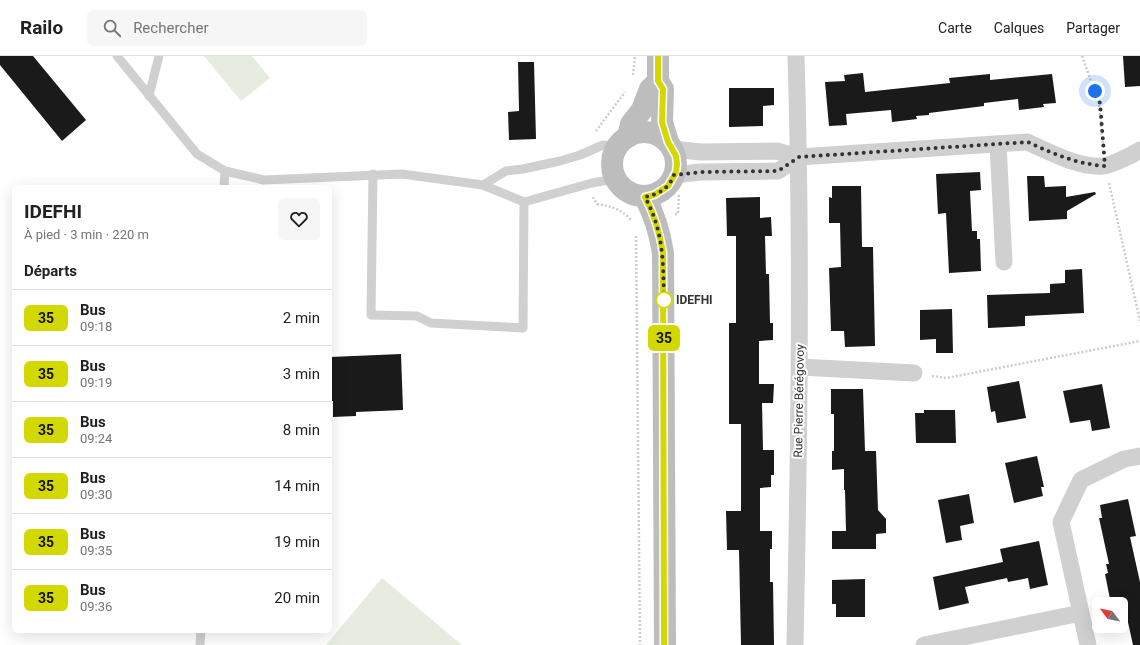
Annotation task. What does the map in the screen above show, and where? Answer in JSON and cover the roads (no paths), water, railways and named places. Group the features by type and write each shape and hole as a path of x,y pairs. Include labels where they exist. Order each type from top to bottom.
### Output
{"street":[{"path":"658,56 658,81 663,89 662,122 677,162 677,183"},
{"name":"Rue Pierre Bérégovoy","path":"795,645 800,366 799,157 796,56"},
{"path":"658,81 650,89 642,110 631,124 612,160 612,169 616,179 624,190 631,194 645,197 654,195 662,192 668,186 701,172 778,171 799,157"},
{"path":"623,141 638,133 646,132 658,135 670,145 702,152 777,151 799,157 1028,142 1059,156 1089,165 1105,166 1140,150"},
{"path":"998,144 1004,262"},
{"path":"645,197 661,238 663,253 664,645"},
{"path":"800,366 914,373"},
{"path":"1088,645 1061,522 1081,480 1124,459 1140,456"},
{"path":"924,645 1081,613"}],"lane":[{"path":"117,56 197,154 225,172 264,180 373,174 402,174 483,185 524,202 592,183 616,179"},
{"path":"149,96 159,56"},
{"path":"483,185 506,171 567,159 603,146 623,141"},
{"path":"224,185 225,172"},
{"path":"373,174 371,315 416,316 431,323 523,328 524,202"},
{"path":"200,645 201,633"}],"place":[{"name":"IDEFHI","path":"664,300"}]}
